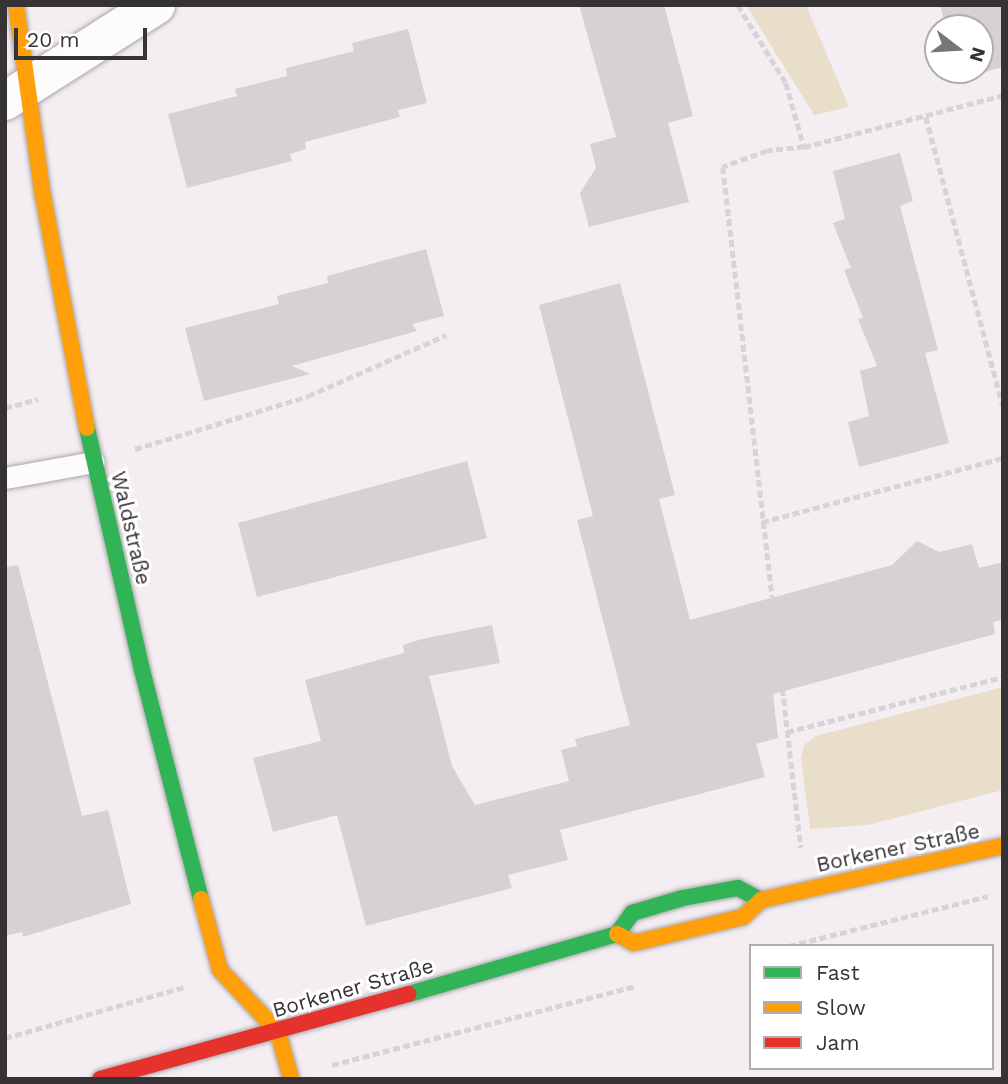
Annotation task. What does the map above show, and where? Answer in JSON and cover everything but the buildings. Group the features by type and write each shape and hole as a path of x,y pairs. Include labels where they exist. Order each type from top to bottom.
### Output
{"street":[{"name":"Waldstraße","path":"16,5 16,95 94,462 142,670 220,970 278,1032"},
{"path":"16,95 156,5"},
{"name":"Borkener Straße","path":"617,934 634,943 648,940 743,917 761,900 917,869 1003,846"},
{"name":"Borkener Straße","path":"100,1079 278,1032 617,934 632,913 683,898 738,888 761,900"},
{"path":"278,1032 291,1079"}],"lane":[{"path":"5,478 94,462"}],"path":[{"path":"738,5 786,83 804,147"},
{"path":"806,889 723,167 767,150 804,147 926,117 1003,94"},
{"path":"926,117 1003,406"},
{"path":"94,462 307,396 446,335"},
{"path":"762,522 1003,458"},
{"path":"787,732 1003,677"},
{"path":"797,944 1003,893"},
{"path":"5,1038 169,995 220,970"},
{"path":"320,1070 642,984"}],"shaded area":[{"path":"746,5 806,5 849,107 814,115"},
{"path":"1003,687 1003,790 868,825 810,829 801,758 804,745 816,736"}],"traffic: fast":[{"path":"87,428 142,670 201,899"},
{"path":"409,994 617,934 632,913 683,898 738,888 761,900"}],"traffic: slow":[{"path":"16,5 43,196 87,428"},
{"path":"617,934 634,943 743,917 761,900 1003,846"},
{"path":"201,899 220,970 278,1032 291,1079"}],"traffic: jam":[{"path":"100,1079 409,994"}]}
